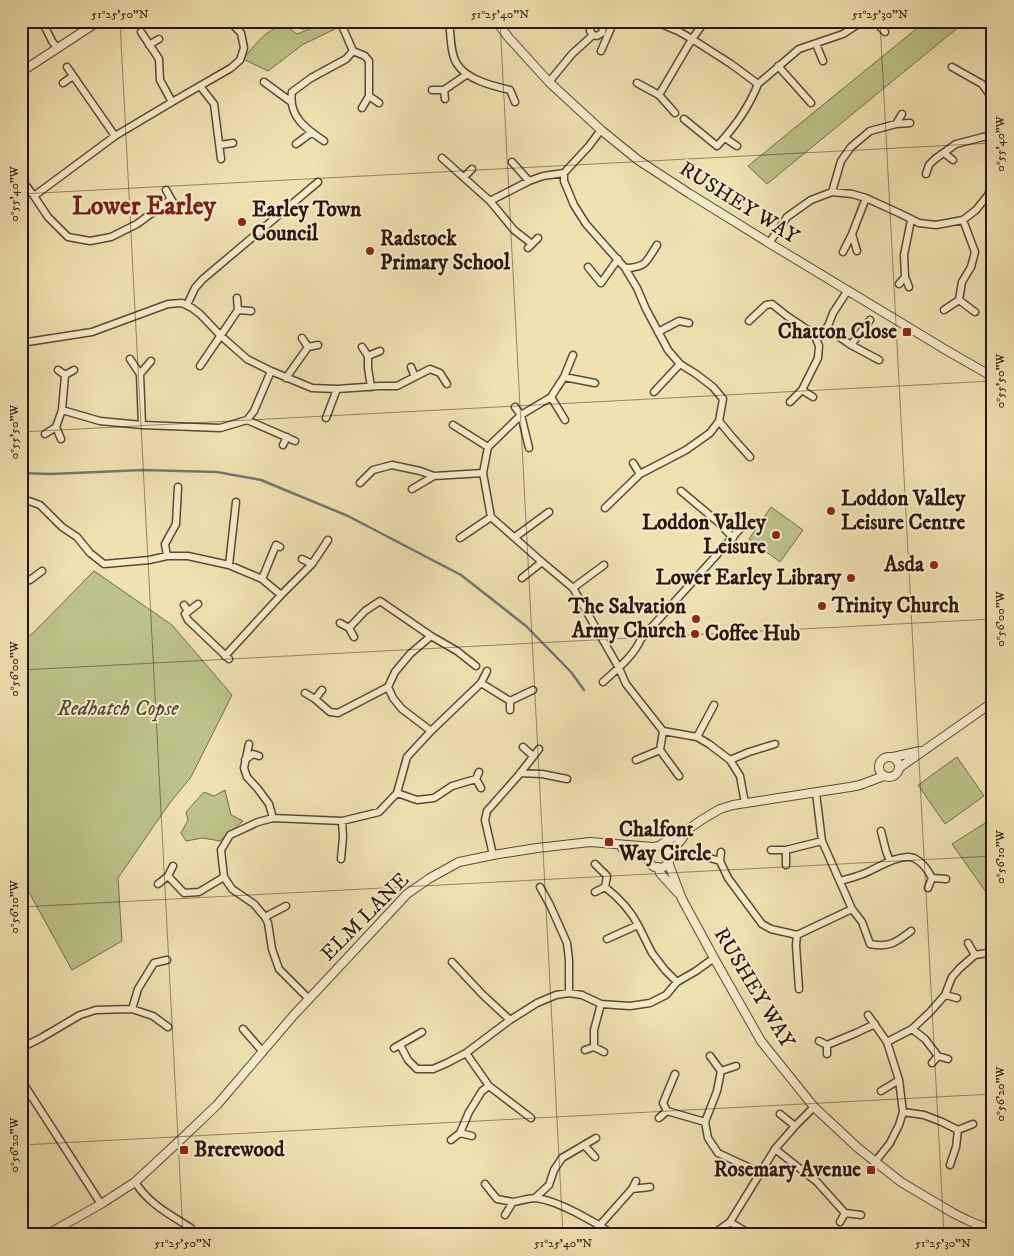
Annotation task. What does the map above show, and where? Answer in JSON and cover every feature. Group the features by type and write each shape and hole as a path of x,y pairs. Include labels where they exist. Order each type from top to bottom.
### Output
{"street":[{"path":"42,21 57,48"},
{"path":"21,72 99,21"},
{"path":"34,196 115,136 231,68 240,60 244,48 241,34 229,21"},
{"path":"303,25 313,21"},
{"path":"340,21 353,51 366,56 369,61 369,96 362,108"},
{"path":"449,21 457,64 466,75 510,90 515,102"},
{"name":"RUSHEY WAY","path":"496,21 549,82 600,130 638,160 769,243 993,377"},
{"path":"600,25 608,21"},
{"path":"601,52 614,21"},
{"path":"654,21 692,39 758,84"},
{"path":"659,96 692,39 705,21"},
{"path":"684,119 717,146 725,138 751,101 758,84 778,66 799,49 843,34 863,21"},
{"path":"875,21 885,32"},
{"path":"549,82 572,54 592,35 597,36 602,33 603,28 596,23 591,23 590,30 592,35"},
{"path":"141,32 158,59 160,80 172,102"},
{"path":"149,45 159,39"},
{"path":"816,44 823,61"},
{"path":"324,141 311,133 294,113 290,101 292,92 310,78 346,59 353,51"},
{"path":"778,66 811,103"},
{"path":"952,66 982,84 993,99"},
{"path":"67,67 115,136"},
{"path":"432,90 444,90 466,75"},
{"path":"64,83 73,76"},
{"path":"264,82 290,101"},
{"path":"637,82 659,96 675,113"},
{"path":"200,86 214,104 221,160"},
{"path":"444,90 445,99"},
{"path":"369,96 379,103"},
{"path":"896,124 902,114"},
{"path":"832,192 841,161 851,147 870,131 896,124 910,123"},
{"path":"490,201 529,180 564,173 589,146 600,130"},
{"path":"296,144 311,133"},
{"path":"926,174 929,165 935,159 956,144 993,136"},
{"path":"725,138 737,146"},
{"path":"220,144 233,143"},
{"path":"944,153 953,160"},
{"path":"442,158 490,201 530,246 538,238"},
{"path":"512,162 529,180"},
{"path":"464,177 472,169"},
{"path":"564,173 564,180 574,205 586,224 625,268 668,350 680,364 713,387 723,399 719,421 710,432 686,450 640,474 605,508"},
{"path":"21,180 48,217 68,237 90,241 111,237 136,224 171,199"},
{"path":"769,243 787,217 811,200 832,192 852,194 866,198 911,220 936,225 963,220 976,210 988,195 993,181"},
{"path":"187,305 202,279 318,182"},
{"path":"166,190 178,208"},
{"path":"843,252 866,198"},
{"path":"909,287 905,277 904,255 911,220"},
{"path":"944,310 959,300 962,282 971,267 975,252 963,220"},
{"path":"852,234 857,251"},
{"path":"625,268 636,268 644,264 658,245"},
{"path":"588,267 602,285 618,259"},
{"path":"899,284 905,277"},
{"path":"814,334 822,332 826,328 848,290"},
{"path":"200,366 238,310 237,298"},
{"path":"959,300 974,312"},
{"path":"21,343 92,332 168,304 182,303 200,314 247,359 312,388 337,389 397,386 430,369 440,373 447,384"},
{"path":"749,321 766,305 772,304 814,334 818,346 818,358 802,390 790,402"},
{"path":"238,310 251,311"},
{"path":"851,345 870,320"},
{"path":"658,332 679,321 689,323"},
{"path":"826,328 851,345 879,360"},
{"path":"302,338 308,347"},
{"path":"286,378 308,347 318,345"},
{"path":"362,347 368,356 371,387"},
{"path":"368,356 380,351"},
{"path":"573,355 564,377 551,398 521,415 488,447 483,473 491,517 573,588 619,668 626,684 664,730 697,737 730,760 740,776 745,803"},
{"path":"130,359 140,374 142,425"},
{"path":"140,374 151,361"},
{"path":"654,392 680,364"},
{"path":"411,367 415,377"},
{"path":"58,370 64,375"},
{"path":"64,375 74,370"},
{"path":"62,410 100,420 142,425 220,428 247,420 254,411 271,371"},
{"path":"45,434 56,427 62,410 64,375"},
{"path":"564,377 595,383"},
{"path":"326,418 337,389"},
{"path":"802,390 813,397"},
{"path":"551,398 565,420"},
{"path":"515,407 521,415 529,448"},
{"path":"247,420 295,441"},
{"path":"719,421 750,457"},
{"path":"453,425 488,447"},
{"path":"56,427 61,439"},
{"path":"283,445 287,437"},
{"path":"633,463 640,474"},
{"path":"360,483 374,470 392,465 434,476 483,473"},
{"path":"412,489 434,476"},
{"path":"167,556 166,544 176,524 178,487"},
{"path":"682,491 718,522 733,538"},
{"path":"21,501 40,504 62,527 77,537 90,553 104,564 149,560 167,556 188,556 229,565 262,580 281,595"},
{"path":"229,565 237,506"},
{"path":"514,537 549,512"},
{"path":"460,538 491,517"},
{"path":"603,682 636,650 641,640 740,529"},
{"path":"198,604 185,614 188,620 227,658 281,595 312,564 328,540"},
{"path":"262,580 276,545 280,546"},
{"path":"302,559 312,564"},
{"path":"522,578 542,562"},
{"path":"573,588 604,565"},
{"path":"21,583 30,580 42,571"},
{"path":"349,628 365,611 380,601 431,636 457,651 476,666"},
{"path":"184,605 188,612"},
{"path":"340,623 349,628 354,636"},
{"path":"305,693 330,712 338,713 388,687 395,672 410,654 431,636"},
{"path":"309,999 279,969 272,949 265,916 254,904 232,890 224,878 221,850 230,835 258,822 273,818 342,821 379,812 396,793 407,757 481,683 487,671"},
{"path":"481,683 510,701"},
{"path":"388,687 393,698 402,709 431,731"},
{"path":"315,699 322,690"},
{"path":"510,701 532,690"},
{"path":"510,701 510,710"},
{"path":"687,830 664,866 652,865 648,857 649,851 720,809 745,803 860,785 884,776 894,776 899,768 923,750 993,702"},
{"path":"697,737 714,705"},
{"path":"664,730 660,750 679,776"},
{"path":"249,744 244,768 247,777 269,804 273,818"},
{"path":"730,760 775,744"},
{"path":"524,747 533,756"},
{"path":"493,855 485,820 487,811 539,749"},
{"path":"636,760 660,750"},
{"path":"860,785 878,768 883,758 923,750"},
{"path":"245,760 253,754 259,756"},
{"path":"893,757 898,762 899,768"},
{"path":"878,768 884,776"},
{"path":"396,793 417,800 434,798 452,786 476,779 480,772"},
{"path":"520,773 542,774 567,779"},
{"path":"476,779 481,788"},
{"path":"816,792 822,841 852,909 862,922 870,944 896,943 911,931"},
{"path":"341,859 342,821"},
{"path":"882,831 890,861"},
{"path":"771,850 786,850 822,841"},
{"name":"ELM LANE","path":"46,1235 101,1204 135,1182 176,1144 216,1105 309,999 407,894 430,878 459,862 493,855 590,842 616,845"},
{"path":"616,845 665,848 668,858"},
{"path":"616,845 648,857"},
{"path":"786,850 786,865"},
{"path":"722,852 720,861 728,878 762,924 771,929 797,935 852,909"},
{"path":"840,881 864,874 890,861 906,857 914,858 927,869 932,878"},
{"name":"RUSHEY WAY","path":"668,858 682,898 761,1041 814,1107 858,1148 901,1182 967,1220 993,1231"},
{"path":"710,858 720,861"},
{"path":"595,864 607,876 605,888"},
{"path":"158,884 168,876 172,866"},
{"name":"RUSHEY WAY","path":"658,867 682,898"},
{"path":"168,876 184,893 199,892 224,878"},
{"path":"932,878 946,879"},
{"path":"928,888 932,878"},
{"path":"540,887 550,905 555,923 567,943 569,993"},
{"path":"595,892 605,888"},
{"path":"605,888 620,900 633,915 652,954 677,982"},
{"path":"265,916 286,906"},
{"path":"608,939 638,925"},
{"path":"797,935 799,989"},
{"path":"968,942 975,955"},
{"path":"887,1042 912,1029 945,995 952,977 975,955 987,953"},
{"path":"422,1032 397,1046 417,1069 433,1069 447,1064 466,1053 510,1020 537,1003 556,995 569,993 582,995 602,1004 630,1006 650,1003 666,995 677,982 714,958"},
{"path":"132,1009 138,989 154,963 167,960"},
{"path":"452,962 510,1020"},
{"path":"945,995 957,998"},
{"path":"594,1047 594,1030 602,1004"},
{"path":"21,1048 80,1015 96,1010 132,1009 153,1016 168,1027"},
{"path":"868,1014 887,1042 899,1080 903,1112 890,1143 875,1162"},
{"path":"819,1041 827,1045 875,1024"},
{"path":"244,1029 263,1052"},
{"path":"912,1029 925,1039 938,1056 948,1059"},
{"path":"827,1045 827,1054"},
{"path":"585,1050 594,1047 604,1052"},
{"path":"466,1053 489,1086 531,1118"},
{"path":"710,1056 721,1071 717,1091 705,1122 708,1138 718,1153 761,1173"},
{"path":"932,1063 938,1056"},
{"path":"721,1071 736,1066"},
{"path":"676,1074 663,1103 667,1111 705,1122"},
{"path":"21,1080 101,1204"},
{"path":"881,1091 899,1080"},
{"path":"451,1140 460,1133 469,1112 482,1091 489,1086"},
{"path":"712,1235 730,1222 776,1149 814,1107"},
{"path":"659,1118 667,1111"},
{"path":"903,1112 924,1115 958,1130 973,1124"},
{"path":"780,1114 795,1126"},
{"path":"950,1165 949,1155 956,1147 958,1130"},
{"path":"460,1133 472,1136"},
{"path":"534,1198 548,1185 554,1170 562,1158 596,1138"},
{"path":"584,1146 595,1157"},
{"path":"776,1149 817,1182 845,1213 861,1214"},
{"path":"600,1225 632,1189 636,1181"},
{"path":"135,1182 151,1202 191,1228"},
{"path":"485,1184 497,1199 513,1202 534,1198 554,1202 600,1225 614,1235"},
{"path":"632,1189 650,1187"},
{"path":"505,1215 513,1202"},
{"path":"840,1222 845,1213"},
{"path":"730,1222 752,1235"}],"green space":[{"path":"335,21 337,28 302,45 268,71 243,59 261,38 278,27 284,25 297,34"},
{"path":"926,21 966,21 767,184 748,166"},
{"name":"Loddon Valley Leisure","path":"771,507 803,530 780,562 749,539"},
{"name":"Redhatch Copse","path":"94,571 172,625 232,695 191,777 169,804 118,878 122,941 72,970 21,878 21,642 33,633"},
{"path":"957,757 984,796 945,824 918,785"},
{"path":"225,790 231,815 243,821 220,841 202,838 186,841 181,833 188,820 186,812 204,792 214,796"},
{"path":"993,818 993,902 952,844"}],"waterway":[{"path":"21,473 51,474 143,470 217,472 261,480 348,516 461,575 526,626 571,672 584,690"}],"place":[{"name":"Earley Town Council","path":"242,222"},
{"name":"Radstock Primary School","path":"370,251"},
{"name":"Chatton Close","path":"907,332"},
{"name":"Loddon Valley Leisure Centre","path":"831,511"},
{"name":"Loddon Valley Leisure","path":"776,535"},
{"name":"Asda","path":"934,565"},
{"name":"Lower Earley Library","path":"851,578"},
{"name":"Trinity Church","path":"822,606"},
{"name":"The Salvation Army Church","path":"696,619"},
{"name":"Coffee Hub","path":"695,634"},
{"name":"Chalfont Way Circle","path":"609,842"},
{"name":"Brerewood","path":"184,1150"},
{"name":"Rosemary Avenue","path":"871,1170"}],"district":[{"name":"Lower Earley","path":"144,206"}]}
